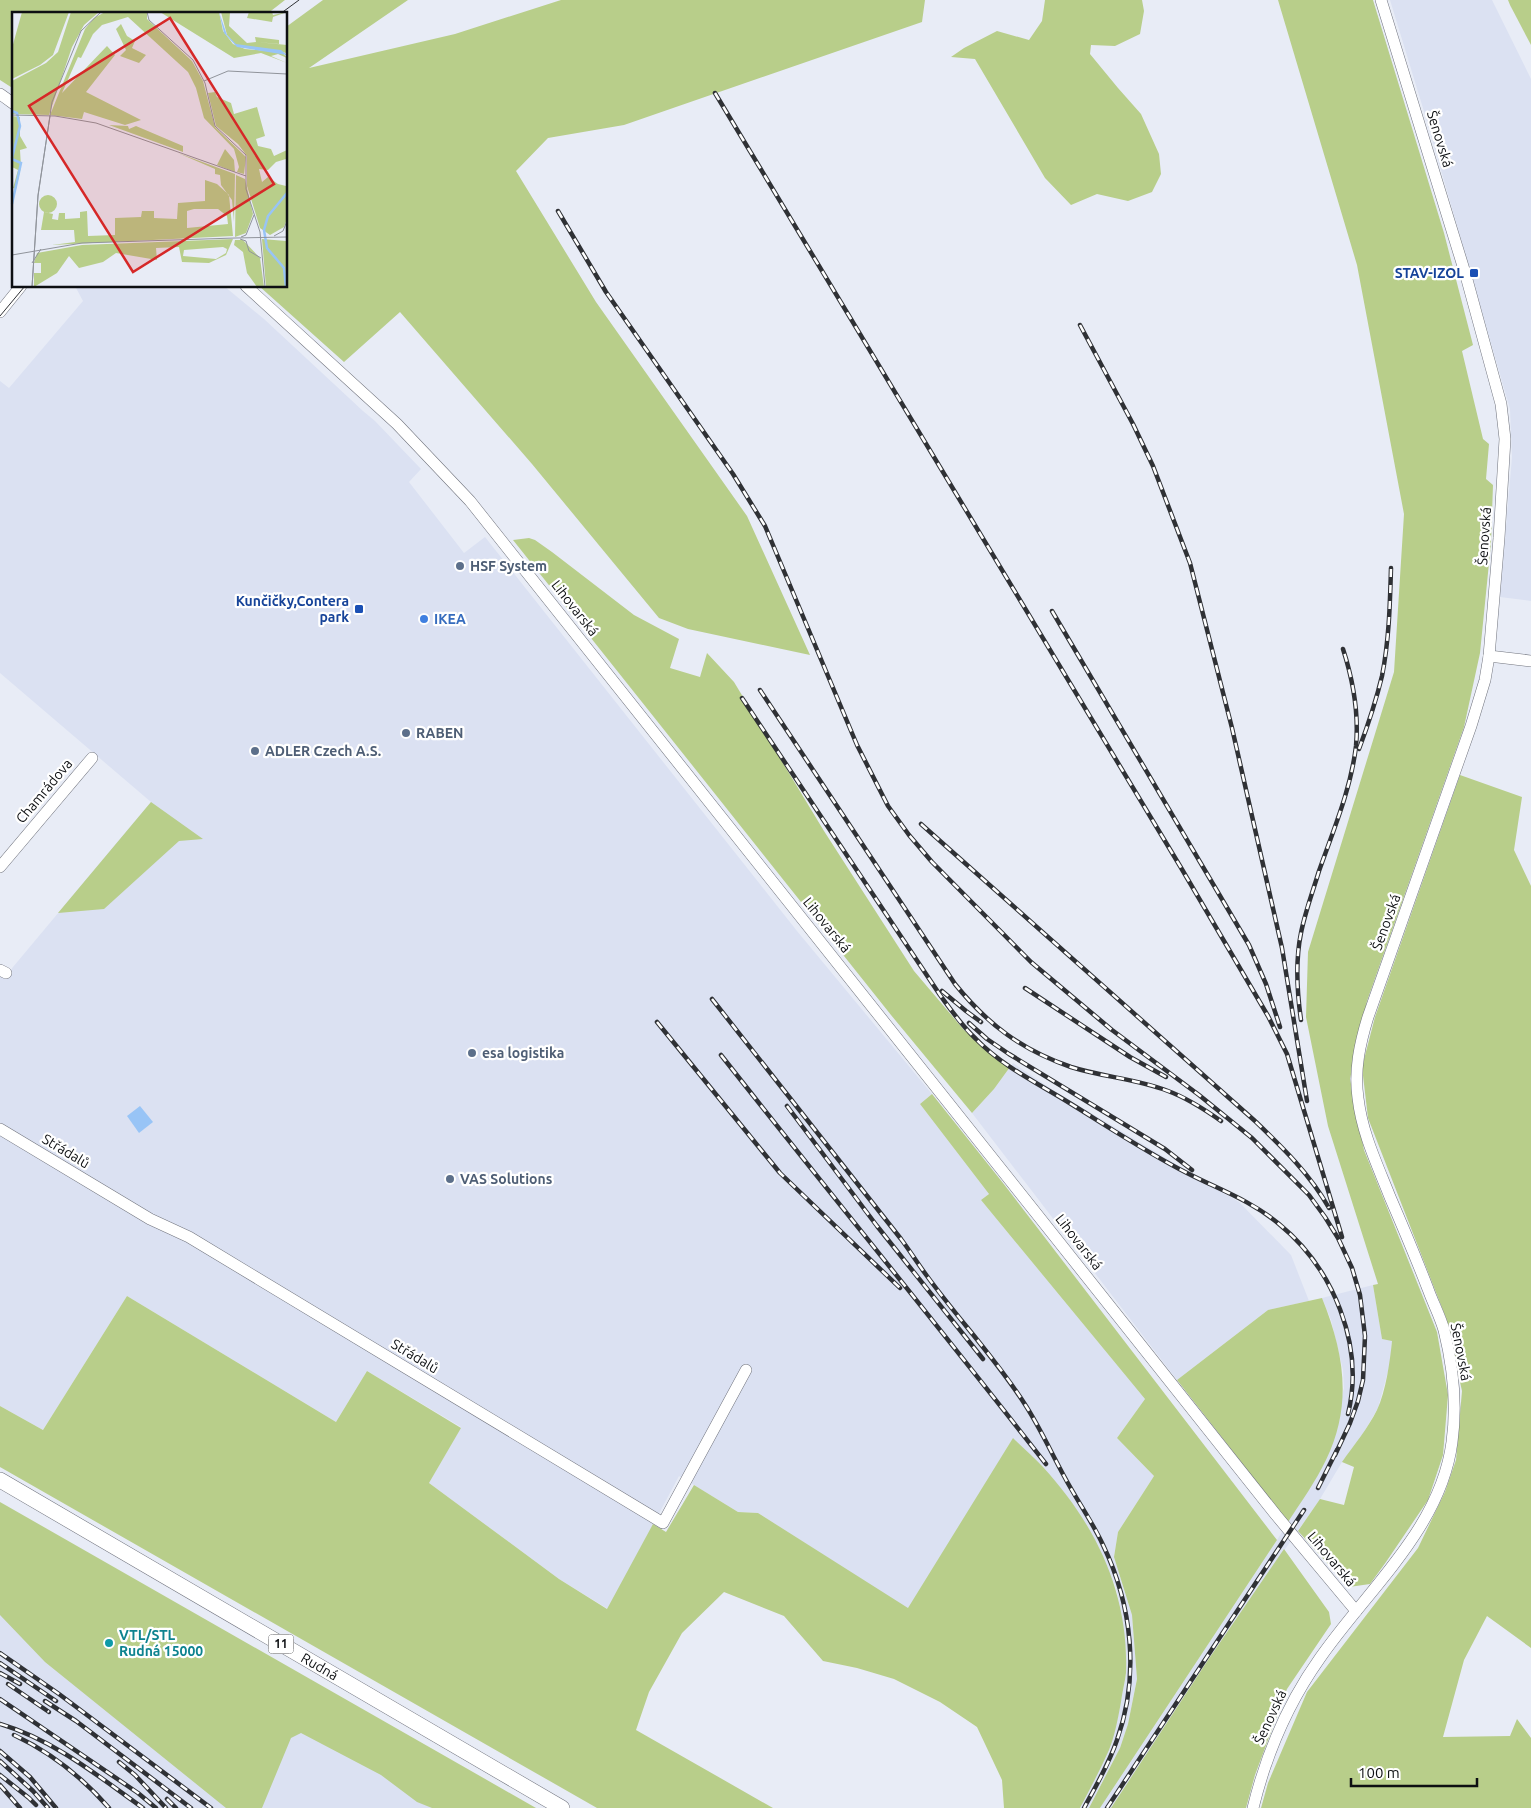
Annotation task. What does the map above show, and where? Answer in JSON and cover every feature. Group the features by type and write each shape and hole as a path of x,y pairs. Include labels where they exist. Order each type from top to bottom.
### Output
{"main road":[{"name":"Rudná","path":"0,1480 562,1808"}],"street":[{"name":"Šenovská","path":"1253,1808 1261,1775 1289,1709 1307,1677 1356,1611 1404,1552 1429,1510 1445,1475 1452,1443 1455,1413 1452,1372 1443,1329 1409,1240 1370,1148 1361,1119 1357,1082 1360,1045 1373,1001 1478,706 1485,680 1495,587 1505,439 1501,404 1466,276 1380,0"},
{"path":"0,94 12,103"},
{"path":"0,312 19,288"},
{"name":"Lihovarská","path":"248,288 398,424 470,501 1276,1515 1356,1611"},
{"path":"1489,656 1531,661"},
{"name":"Chamrádova","path":"0,867 92,758"},
{"name":"Střádalů","path":"0,1129 150,1219 189,1237 663,1523 746,1370"}],"shaded area":[{"path":"1390,0 1492,0 1531,79 1531,601 1500,597 1512,457 1510,409"},
{"path":"76,288 226,288 264,319 375,421 421,469 409,482 464,553 485,537 797,931 932,1094 920,1104 989,1194 981,1200 1145,1399 1117,1438 1154,1476 1118,1532 1114,1557 1132,1615 1137,1679 1128,1724 1120,1748 1089,1808 1080,1808 1109,1749 1126,1674 1125,1641 1116,1587 1090,1531 1073,1504 1043,1467 1013,1439 908,1609 758,1513 738,1512 679,1476 608,1609 559,1579 429,1483 461,1427 367,1371 336,1422 127,1296 43,1430 0,1406 0,976 5,978 151,802 0,673 0,381 9,388 83,301"},
{"path":"1013,1063 1056,1092 1239,1202 1291,1255 1309,1301 1268,1310 1177,1380 972,1113 994,1089"},
{"path":"1373,1285 1382,1339 1392,1340 1390,1364 1378,1408 1320,1499 1208,1660 1111,1808 1100,1808 1277,1540 1326,1460 1344,1388 1343,1370 1331,1320 1322,1298"},
{"path":"0,1580 300,1710 479,1808 0,1808"}],"green space":[{"path":"0,0 285,0 270,12 12,12 12,88 0,80"},
{"path":"323,0 408,0 309,68 455,34 561,0 925,0 922,22 624,125 548,138 516,171 596,302 747,516 810,655 688,629 659,618 532,464 400,312 344,362 261,288 288,288 288,26"},
{"path":"1045,0 1142,0 1144,11 1140,34 1115,46 1091,45 1090,54 1141,114 1159,154 1161,174 1152,192 1128,201 1097,194 1071,205 1045,178 975,59 951,57 997,31 1029,40 1042,21"},
{"path":"1278,0 1373,0 1444,233 1473,345 1462,351 1483,439 1489,444 1486,479 1493,485 1491,543 1480,653 1464,727 1367,1001 1350,1079 1364,1150 1437,1332 1448,1395 1443,1455 1428,1500 1386,1562 1370,1584 1349,1587 1298,1531 1320,1499 1344,1505 1354,1467 1342,1462 1377,1410 1387,1376 1392,1341 1382,1339 1373,1285 1378,1284 1328,1126 1306,1017 1308,952 1394,672 1404,514 1357,265"},
{"path":"1508,0 1531,0 1531,45 1510,5"},
{"path":"529,538 552,552 634,615 679,639 670,668 700,677 707,653 734,682 824,831 914,971 964,1030 1010,1067 994,1089 972,1113 891,1015 513,540"},
{"path":"1460,775 1522,797 1514,850 1531,886 1531,1648 1487,1616 1464,1660 1443,1737 1510,1736 1517,1719 1531,1738 1531,1808 1261,1808 1268,1783 1307,1692 1418,1548 1445,1492 1456,1460 1462,1391 1446,1318 1368,1118 1362,1067 1375,1017"},
{"path":"151,802 203,839 179,841 104,909 58,913"},
{"path":"932,1094 1003,1183 1277,1540 1100,1808 1089,1808 1120,1748 1128,1724 1137,1679 1132,1615 1114,1557 1118,1532 1154,1476 1117,1438 1145,1399 981,1200 989,1194 920,1104"},
{"path":"127,1296 336,1422 367,1371 461,1428 429,1483 559,1579 607,1609 653,1524 666,1532 694,1485 738,1512 758,1513 908,1608 1013,1438 1043,1467 1079,1512 1106,1562 1115,1588 1122,1615 1126,1673 1115,1732 1102,1765 1080,1808 1004,1808 1002,1780 977,1727 940,1702 894,1679 857,1668 823,1661 784,1616 724,1592 682,1633 649,1692 636,1730 773,1808 597,1808 0,1467 0,1406 43,1430"},
{"path":"1322,1298 1330,1318 1340,1359 1342,1399 1340,1419 1326,1460 1288,1522 1177,1380 1268,1310"},
{"path":"0,1502 536,1808 432,1808 417,1802 381,1775 301,1733 291,1738 262,1808 226,1808 45,1662 0,1615"},
{"path":"1284,1549 1329,1612 1331,1624 1287,1689 1255,1775 1246,1808 1111,1808 1208,1660"}],"water":[{"path":"140,1106 153,1122 139,1133 127,1116"}],"tram line":[{"path":"283,12 299,0"},
{"path":"0,316 23,288"}],"railway":[{"path":"715,93 1180,866 1268,1016 1287,1054 1342,1237"},
{"path":"558,211 606,292 733,474 765,526 857,745 888,806 909,835 932,862 1031,962 1112,1030 1199,1095 1252,1138 1309,1195 1325,1217 1338,1238 1352,1268 1360,1295 1365,1336 1363,1380 1358,1401 1335,1455"},
{"path":"1080,325 1133,424 1153,466 1190,563 1232,728 1282,948 1307,1101"},
{"path":"1359,749 1382,676 1389,622 1391,568"},
{"path":"1052,611 1249,945 1266,984 1280,1027"},
{"path":"1301,1020 1297,977 1301,933 1319,871 1346,794 1356,746 1357,721 1354,697 1343,649"},
{"path":"760,690 955,984 980,1012 993,1024 1037,1053 1071,1067 1168,1091 1195,1104 1221,1121"},
{"path":"742,698 940,995 961,1023 985,1048 1017,1072 1140,1147 1171,1165 1258,1209 1279,1224 1298,1242 1315,1263 1329,1285 1348,1335 1352,1361 1352,1388 1348,1414"},
{"path":"921,824 1255,1121 1286,1151 1305,1173 1329,1208"},
{"path":"1025,988 1130,1057 1166,1077"},
{"path":"942,991 981,1022"},
{"path":"712,999 901,1239 939,1292 1015,1389 1036,1423 1103,1545 1121,1592 1126,1616 1130,1641 1129,1691 1114,1749 1084,1808"},
{"path":"657,1022 780,1173 900,1288"},
{"path":"969,1023 987,1039 1009,1054 1165,1149 1192,1170"},
{"path":"721,1055 1046,1464"},
{"path":"787,1106 877,1226 983,1359"},
{"path":"1318,1488 1337,1450"},
{"path":"1107,1808 1304,1510"},
{"path":"0,1653 59,1694 211,1808"},
{"path":"0,1663 56,1701"},
{"path":"0,1673 20,1684"},
{"path":"8,1684 49,1712"},
{"path":"0,1699 138,1793 156,1808"},
{"path":"45,1701 76,1721 191,1808"},
{"path":"0,1724 39,1739 57,1749 143,1808"},
{"path":"14,1735 40,1749 77,1776 109,1808"},
{"path":"0,1751 30,1777 56,1808"},
{"path":"0,1761 33,1791 48,1808"},
{"path":"119,1762 135,1775 166,1808"},
{"path":"0,1775 36,1805"},
{"path":"0,1785 20,1808"},
{"path":"167,1799 176,1808"}],"place":[{"name":"STAV-IZOL","path":"1474,273"},
{"name":"HSF System","path":"460,566"},
{"name":"Kunčičky,Contera park","path":"359,609"},
{"name":"IKEA","path":"424,619"},
{"name":"RABEN","path":"406,733"},
{"name":"ADLER Czech A.S.","path":"255,751"},
{"name":"esa logistika","path":"472,1053"},
{"name":"VAS Solutions","path":"450,1179"},
{"name":"VTL/STL Rudná 15000","path":"109,1643"}]}
